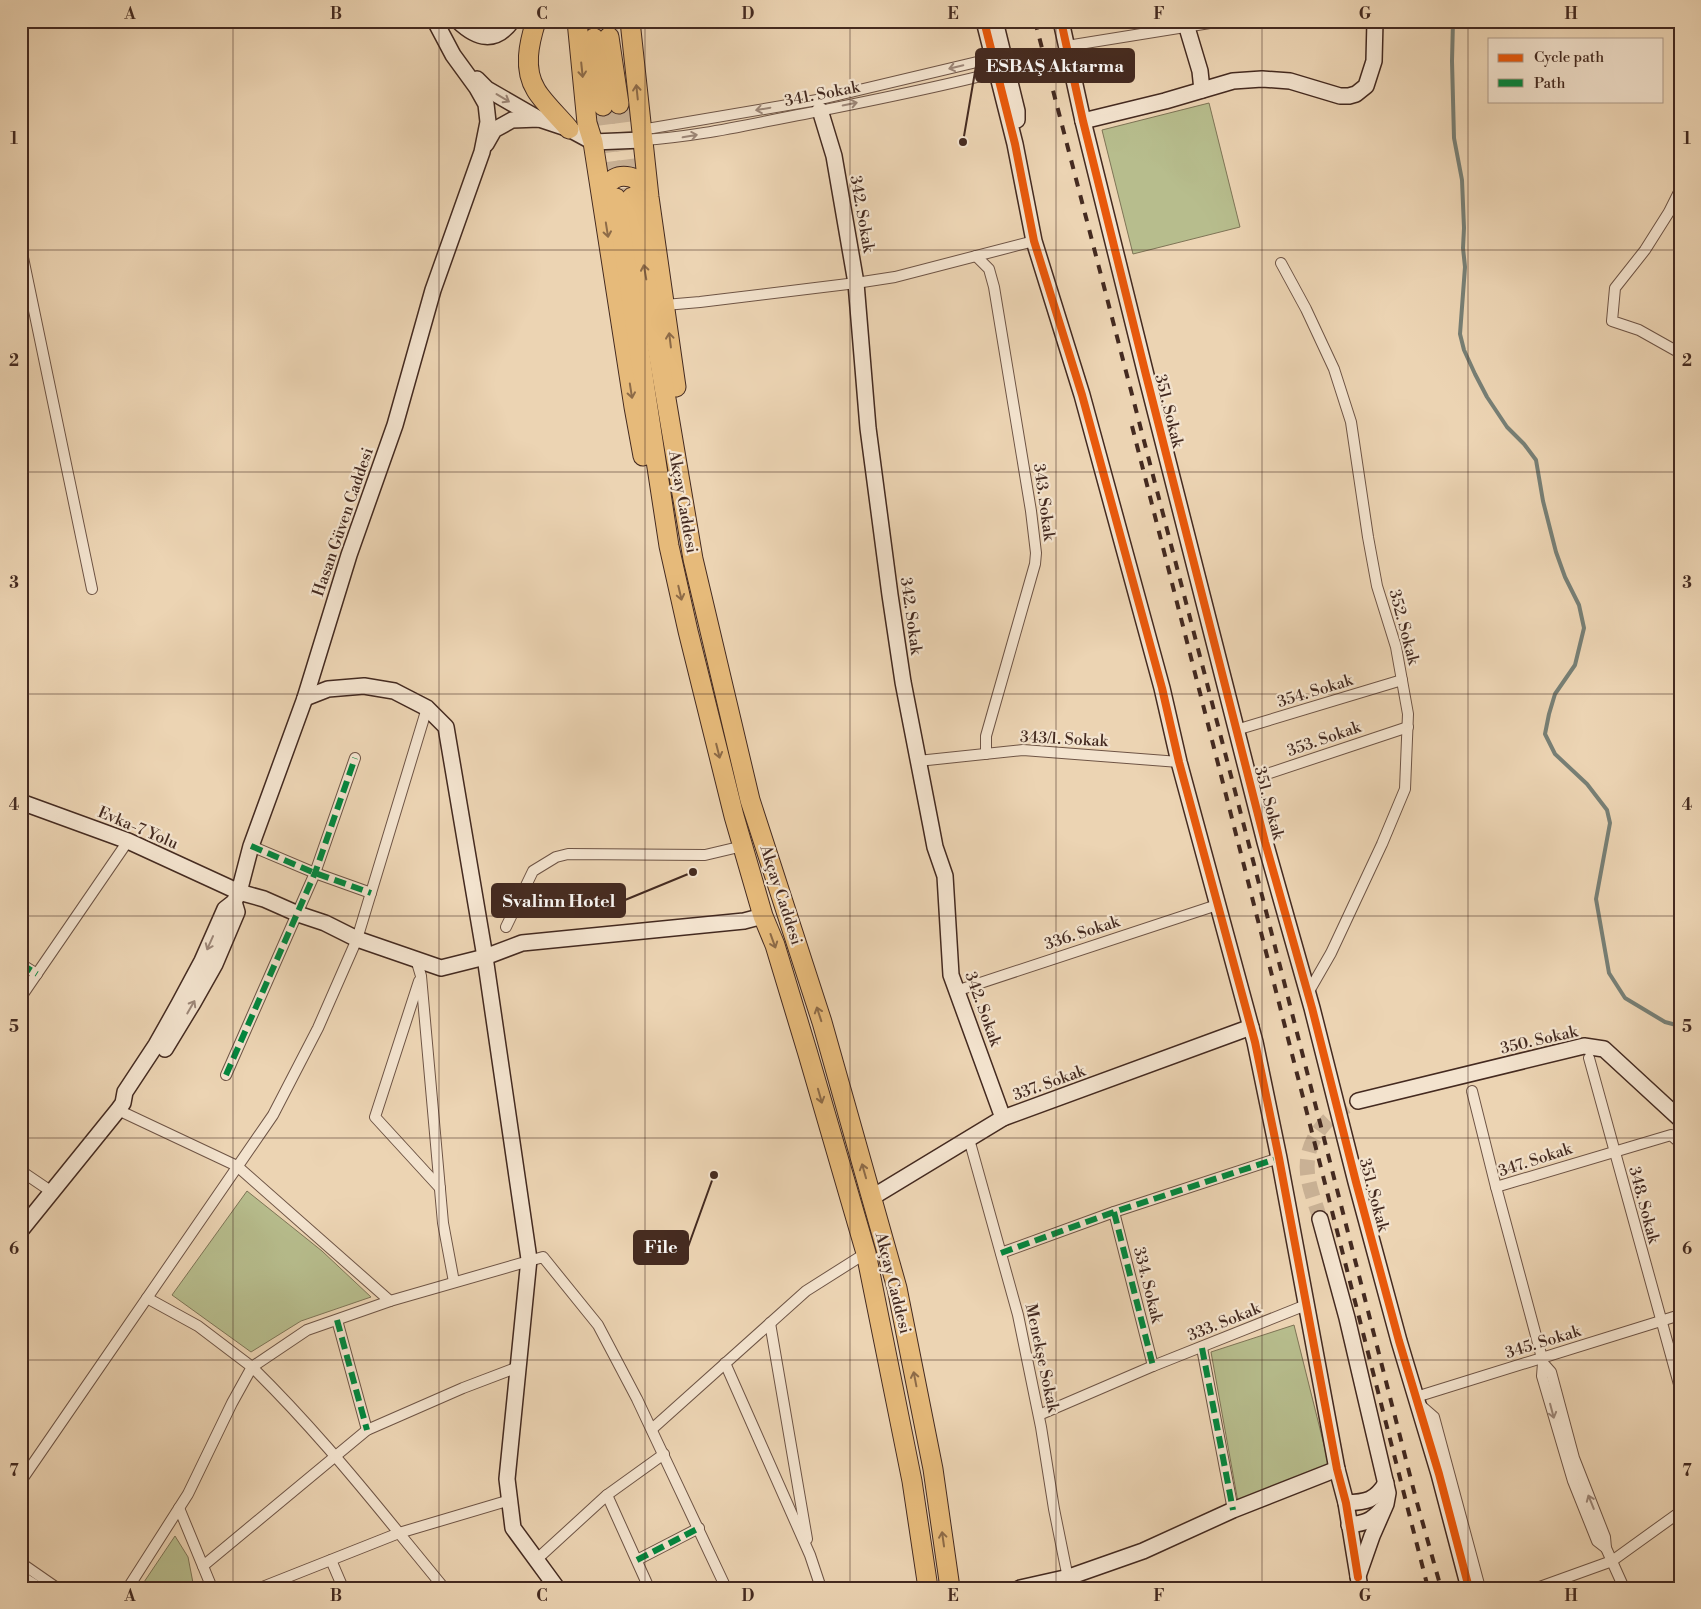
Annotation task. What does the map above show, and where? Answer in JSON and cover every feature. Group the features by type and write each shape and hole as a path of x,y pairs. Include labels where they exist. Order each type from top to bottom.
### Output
{"highway":[{"path":"536,21 530,38 528,72 536,90 569,129"},
{"path":"577,21 587,123 593,142 624,197 665,305 691,484 689,545"},
{"path":"624,197 642,135 630,21"},
{"path":"601,38 611,105"},
{"name":"Akçay Caddesi","path":"624,197 689,545 750,800 822,1022 899,1298 933,1469 950,1588"},
{"name":"Akçay Caddesi","path":"624,197 637,426 654,512 669,546 743,846 763,916 794,1008 866,1253 912,1481 928,1588"}],"street":[{"path":"435,21 453,54 486,104 488,122 482,152"},
{"path":"458,21 467,30 483,37 495,36 507,28 512,21"},
{"path":"984,21 1000,64"},
{"path":"995,21 1000,64 1034,241 1082,395 1162,688 1179,762 1251,1027 1337,1469 1346,1503 1359,1582"},
{"name":"351. Sokak","path":"1061,21 1148,385 1249,780 1308,993 1356,1182 1439,1474 1469,1588"},
{"path":"1067,46 1186,24 1222,21"},
{"path":"1084,121 1165,101 1233,81 1262,79 1290,81 1340,96 1356,94 1366,86 1374,61 1375,21"},
{"path":"1186,24 1200,71 1202,90"},
{"path":"453,54 487,89 538,119 569,129 593,142 642,135"},
{"name":"341. Sokak","path":"642,135 1000,64"},
{"name":"341. Sokak","path":"642,135 678,138 820,110 942,85 1000,64"},
{"name":"342. Sokak","path":"820,110 834,156 856,284 872,457 896,634 935,847 945,876 951,975 1003,1118"},
{"path":"482,152 494,130 512,120 538,119"},
{"name":"Hasan Güven Caddesi","path":"21,1230 120,1106 134,1095 194,1003 215,964 237,912 236,897 251,846 306,698 349,555 395,425 433,290 482,152"},
{"path":"1680,190 1669,212 1645,250 1615,288 1612,321 1639,330 1680,353"},
{"path":"665,305 856,284 895,277 1034,241"},
{"path":"21,248 92,589"},
{"name":"343. Sokak","path":"976,256 989,269 994,287 1031,511 1036,553 1035,564 986,736 986,754"},
{"name":"352. Sokak","path":"1281,263 1306,309 1334,369 1351,422 1375,576 1396,647 1408,714 1405,789 1382,844 1331,953 1308,993"},
{"name":"354. Sokak","path":"1236,730 1402,680"},
{"path":"306,698 328,689 364,686 394,691 426,708 446,727 485,957 529,1259 507,1479 513,1528 557,1588"},
{"path":"21,1481 273,1115 318,1028 357,938 426,708"},
{"name":"353. Sokak","path":"1249,780 1408,727"},
{"name":"343/1. Sokak","path":"918,761 1023,750 1179,762"},
{"path":"226,1075 316,873 355,758"},
{"name":"Evka-7 Yolu","path":"22,803 128,841 236,897 264,899 357,938 441,968 485,957"},
{"path":"21,997 128,841"},
{"path":"251,846 371,893"},
{"path":"506,927 533,871 556,857 568,854 704,855 743,846"},
{"name":"336. Sokak","path":"956,990 1217,905"},
{"path":"485,957 522,944 744,921 763,916"},
{"path":"416,958 421,976 443,1223 454,1282"},
{"path":"21,964 37,974"},
{"path":"421,976 375,1116 440,1188"},
{"name":"337. Sokak","path":"871,1198 1003,1118 1251,1027"},
{"name":"350. Sokak","path":"1358,1101 1584,1046 1604,1049 1680,1119"},
{"name":"348. Sokak","path":"1589,1058 1680,1388"},
{"path":"1472,1091 1496,1187"},
{"path":"120,1106 237,1166 390,1301"},
{"name":"347. Sokak","path":"1624,1588 1606,1548 1605,1537 1574,1458 1551,1372 1543,1360 1496,1187 1671,1135 1680,1143"},
{"name":"Menekşe Sokak","path":"969,1139 1018,1315 1039,1415 1054,1509 1069,1583"},
{"path":"1001,1253 1114,1212 1278,1158"},
{"path":"21,1171 52,1192"},
{"name":"334. Sokak","path":"1114,1212 1153,1366"},
{"path":"1320,1219 1388,1493 1386,1504 1372,1536 1359,1582"},
{"path":"652,1429 806,1291 866,1253"},
{"path":"128,1588 188,1494 232,1403 252,1367 307,1330 390,1301 543,1256 598,1325 652,1429 726,1588"},
{"path":"147,1298 198,1326 252,1367 290,1405 335,1455 444,1588"},
{"name":"333. Sokak","path":"1039,1415 1153,1366 1306,1305"},
{"name":"345. Sokak","path":"1417,1400 1680,1315"},
{"path":"337,1320 367,1430"},
{"path":"770,1323 810,1555"},
{"path":"1202,1348 1233,1510"},
{"path":"725,1363 810,1555 821,1588"},
{"path":"203,1566 367,1430 463,1388 518,1367"},
{"path":"1417,1400 1434,1416 1480,1588"},
{"path":"536,1560 607,1495 664,1454"},
{"path":"1020,1588 1069,1583 1233,1510 1337,1469"},
{"path":"1346,1503 1373,1499 1386,1484"},
{"path":"607,1495 649,1588"},
{"path":"260,1588 399,1533 510,1500"},
{"path":"1350,1532 1373,1519 1386,1504"},
{"path":"178,1508 212,1588"},
{"path":"1537,1588 1612,1562 1680,1512"},
{"path":"637,1560 699,1528"},
{"path":"1350,1532 1372,1536"},
{"path":"331,1560 343,1588"},
{"path":"21,1563 57,1588"},
{"path":"23,1580 40,1588"}],"green space":[{"path":"1209,103 1240,227 1133,254 1102,130"},
{"path":"247,1191 322,1251 371,1297 301,1321 251,1352 172,1295"},
{"path":"1294,1325 1329,1465 1238,1502 1211,1352"},
{"path":"175,1536 188,1557 194,1588 140,1588"}],"waterway":[{"path":"1453,21 1454,138 1462,180 1465,267 1460,334 1464,350 1487,397 1507,427 1524,444 1536,460 1543,501 1556,552 1565,577 1579,605 1584,628 1575,665 1555,694 1545,734 1555,754 1587,784 1607,810 1610,823 1596,899 1609,973 1625,998 1665,1022 1680,1026"}],"tunnel":[{"path":"591,21 594,38"},
{"path":"607,21 609,37"},
{"path":"619,104 631,193"},
{"path":"603,106 615,194"},
{"path":"1320,1219 1308,1177 1307,1164 1309,1152 1319,1130 1327,1121 1336,1113 1358,1101"}],"railway":[{"path":"1035,21 1256,872 1416,1499 1441,1588"},
{"path":"1132,426 1428,1588"}],"marked path":[{"path":"226,1075 315,873 355,758"},
{"path":"251,846 315,873 371,893"},
{"path":"21,964 37,974"},
{"path":"1001,1253 1114,1212 1279,1158"},
{"path":"1114,1212 1153,1366"},
{"path":"337,1320 367,1430"},
{"path":"1202,1348 1233,1510"},
{"path":"637,1560 699,1528"}],"cycle path":[{"path":"984,21 1015,144 1034,241 1082,395 1162,688 1179,762 1255,1042 1279,1158 1337,1469 1346,1503 1358,1577"},
{"path":"1061,21 1083,121 1146,375 1265,842 1312,1008 1399,1341 1439,1474 1469,1588"}],"place":[{"name":"ESBAŞ Aktarma","path":"963,142"},
{"name":"Svalinn Hotel","path":"693,872"},
{"name":"File","path":"714,1175"}]}
